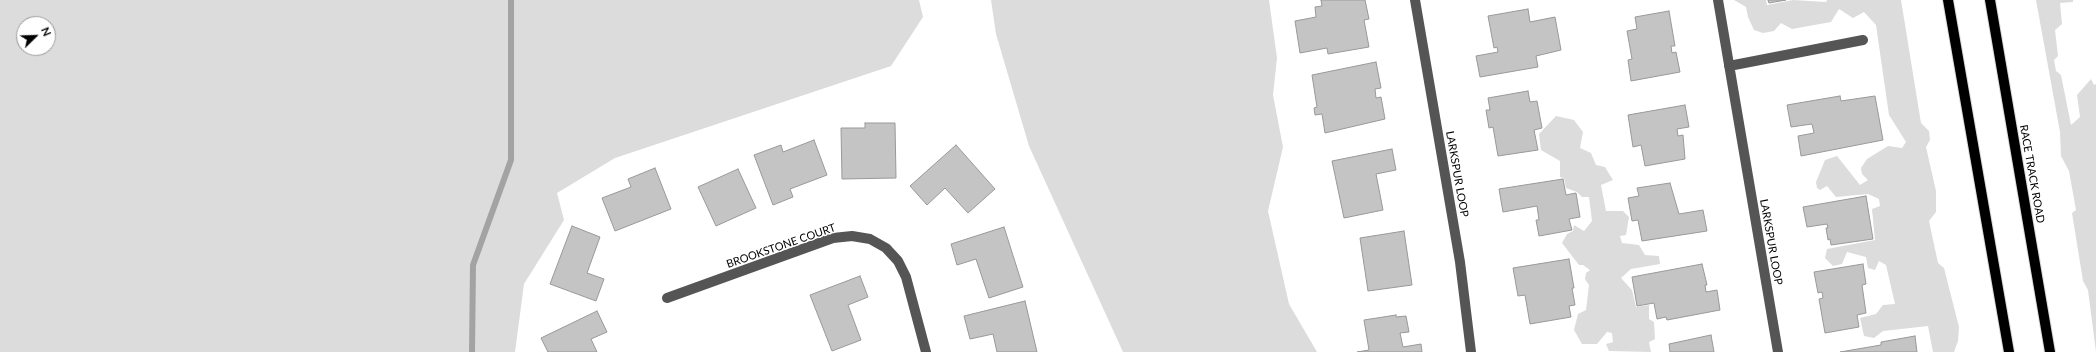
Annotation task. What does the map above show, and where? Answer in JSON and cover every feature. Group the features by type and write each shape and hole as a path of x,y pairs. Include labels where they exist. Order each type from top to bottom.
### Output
{"main road":[{"path":"1948,0 2009,352"},
{"name":"RACE TRACK ROAD","path":"1990,0 2050,352"}],"street":[{"name":"LARKSPUR LOOP","path":"1415,0 1460,262 1471,352"},
{"name":"LARKSPUR LOOP","path":"1718,0 1778,352"},
{"path":"1729,66 1863,40"},
{"name":"BROOKSTONE COURT","path":"667,298 834,238 852,236 870,239 886,248 898,261 906,277 926,352"}],"shaded area":[{"path":"0,0 919,0 923,17 891,66 615,158 557,193 564,220 524,284 515,352 0,352"},
{"path":"991,0 1269,0 1277,58 1273,95 1283,147 1268,211 1289,304 1317,352 1123,352 1029,146 996,34"},
{"path":"1734,0 1766,0 1767,5 1793,0 1826,2 1827,0 1901,0 1921,123 1929,131 1930,140 1926,147 1936,191 1936,212 1929,221 1938,263 1944,268 1959,327 1958,341 1954,352 1933,352 1928,326 1883,331 1874,338 1864,336 1860,318 1876,314 1883,305 1895,304 1886,265 1879,261 1875,270 1868,268 1866,257 1847,252 1842,264 1833,266 1825,258 1827,249 1875,240 1872,209 1880,206 1879,199 1868,194 1836,197 1827,186 1820,190 1817,188 1816,182 1825,160 1837,156 1860,185 1868,180 1862,174 1861,168 1867,159 1888,146 1902,148 1906,142 1889,115 1876,25 1864,12 1853,18 1839,9 1831,22 1792,29 1781,23 1774,31 1763,33 1754,30 1748,17 1746,7"},
{"path":"2036,0 2073,0 2073,2 2060,3 2062,24 2055,30 2058,56 2054,60 2056,71 2061,75 2071,125 2080,117 2077,95 2091,79 2094,85 2096,84 2096,352 2088,290 2083,281 2072,213 2076,210 2069,171 2061,156 2060,132"},
{"path":"1556,116 1574,120 1583,132 1580,148 1591,153 1596,165 1605,167 1613,180 1601,185 1606,211 1623,211 1629,217 1626,235 1620,236 1622,243 1639,245 1645,255 1659,256 1660,264 1631,269 1621,278 1632,290 1636,307 1649,305 1649,319 1654,322 1655,339 1649,342 1651,352 1609,351 1606,344 1613,342 1612,333 1607,332 1597,344 1582,344 1574,330 1578,314 1586,310 1589,285 1585,279 1586,273 1590,270 1583,265 1579,265 1562,243 1567,234 1573,231 1574,225 1584,231 1592,221 1589,197 1582,197 1577,192 1566,188 1564,178 1560,177 1560,161 1541,150 1539,134"}],"building":[{"path":"1321,0 1365,0 1369,19 1364,20 1369,47 1328,54 1327,48 1300,53 1295,21 1316,17 1315,7 1322,6"},
{"path":"1768,0 1786,0 1769,3"},
{"path":"1528,9 1530,22 1555,17 1561,50 1536,56 1538,67 1480,77 1476,56 1498,52 1497,47 1494,48 1488,16"},
{"path":"1669,11 1675,46 1671,46 1672,53 1676,52 1680,72 1631,81 1628,60 1632,59 1627,31 1637,29 1635,17"},
{"path":"1376,62 1381,88 1375,89 1376,98 1381,97 1385,119 1325,133 1322,114 1315,115 1314,108 1317,107 1312,75"},
{"path":"1528,91 1530,102 1537,101 1542,128 1534,130 1538,150 1498,156 1493,127 1489,128 1486,110 1490,110 1488,98"},
{"path":"1840,96 1841,101 1875,96 1883,140 1801,156 1798,136 1814,133 1812,124 1791,127 1787,105"},
{"path":"1685,105 1689,127 1677,129 1678,136 1683,135 1685,159 1645,166 1641,145 1633,147 1628,115"},
{"path":"865,123 895,123 896,178 842,179 841,128 865,128"},
{"path":"814,140 827,175 790,189 793,197 773,205 754,155 781,145 783,152"},
{"path":"956,145 995,189 968,213 945,188 927,205 910,186"},
{"path":"1392,149 1396,170 1376,174 1383,210 1344,218 1332,161"},
{"path":"655,168 671,209 615,231 602,198 631,187 628,179"},
{"path":"738,169 756,208 716,226 698,187"},
{"path":"1563,179 1566,195 1576,193 1580,217 1569,219 1572,230 1539,236 1536,220 1539,220 1537,206 1503,212 1499,189"},
{"path":"1670,183 1679,214 1703,210 1707,231 1642,241 1638,220 1632,221 1628,198 1639,196 1637,188"},
{"path":"1866,196 1873,239 1831,245 1830,239 1828,240 1826,228 1828,228 1827,224 1807,227 1803,207"},
{"path":"572,226 600,237 587,273 604,279 596,301 550,284"},
{"path":"1004,227 1023,287 989,298 976,259 957,265 951,244"},
{"path":"1404,231 1412,285 1368,291 1360,238"},
{"path":"1569,259 1574,288 1572,288 1575,305 1569,306 1571,317 1530,324 1525,295 1518,296 1513,268"},
{"path":"1702,264 1707,285 1705,285 1706,292 1717,290 1720,310 1667,320 1666,317 1657,319 1654,303 1637,306 1632,277"},
{"path":"1863,264 1866,284 1862,285 1866,313 1857,315 1859,327 1825,333 1819,299 1823,298 1822,292 1818,293 1814,272"},
{"path":"860,276 868,297 848,305 861,340 832,351 810,295"},
{"path":"1025,301 1037,352 997,352 993,334 970,339 964,316"},
{"path":"597,311 607,332 591,339 597,352 548,352 541,338"},
{"path":"1396,315 1396,317 1406,316 1409,332 1400,333 1403,347 1421,344 1422,352 1357,352 1369,350 1364,320"},
{"path":"1711,335 1714,352 1670,352 1669,344"},
{"path":"1915,336 1917,352 1840,352 1881,345 1881,342"}],"waterway":[{"path":"472,352 473,265 511,160 511,0"}]}
